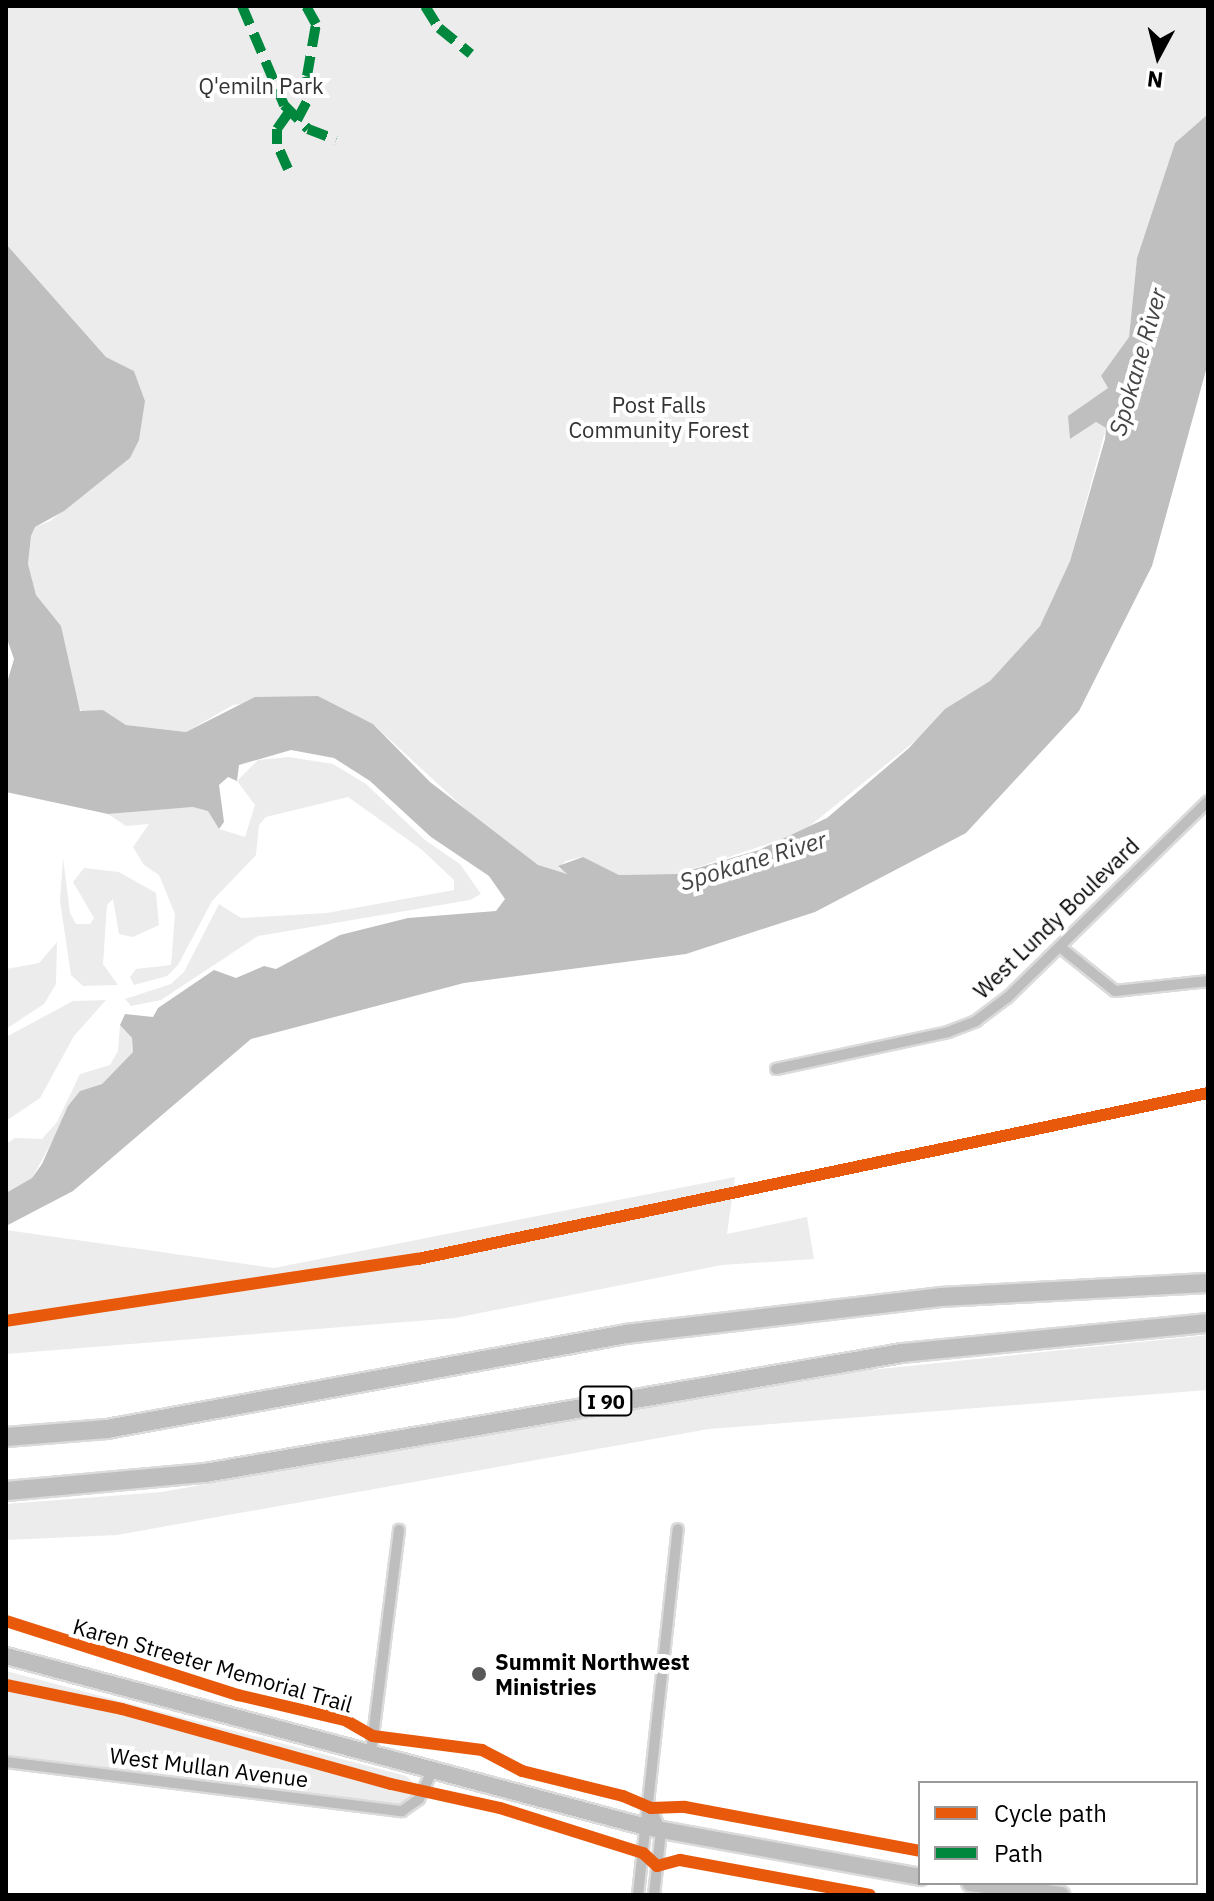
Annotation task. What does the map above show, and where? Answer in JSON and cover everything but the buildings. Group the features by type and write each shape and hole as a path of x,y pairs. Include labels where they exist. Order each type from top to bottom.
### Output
{"highway":[{"path":"6,1437 107,1429 641,1332 940,1297 1208,1283"},
{"name":"I 90","path":"6,1491 205,1473 902,1353 1208,1323"}],"main road":[{"path":"6,1656 653,1829 918,1877"},
{"path":"985,1885 1061,1895"}],"street":[{"name":"West Lundy Boulevard","path":"776,1069 948,1032 976,1021 1060,947 1208,801"},
{"path":"1060,947 1115,991 1208,981"},
{"path":"654,1895 651,1808 678,1529"},
{"path":"371,1752 399,1530"},
{"name":"West Mullan Avenue","path":"6,1762 392,1810 414,1805 432,1771"},
{"path":"638,1895 653,1829"},
{"path":"640,1879 655,1880"}],"green space":[{"name":"Post Falls Community Forest","path":"6,6 1208,6 1208,114 1175,143 1137,258 1129,337 1101,377 1108,388 1088,403 1070,439 1096,422 1106,428 1070,561 1040,626 990,681 801,833 677,874 619,875 582,857 566,861 558,868 568,873 562,874 537,865 490,832 373,724 318,696 233,705 186,732 126,725 103,710 86,714 75,705 61,626 36,596 28,564 31,536 35,527 50,521 130,458 145,401 134,371 106,357 6,244"},
{"path":"289,757 333,764 366,784 425,840 460,864 481,894 470,900 258,936 161,1000 131,1006 125,999 171,984 184,972 219,904 241,918 327,913 454,890 454,880 421,849 348,797 266,817 259,825 256,855 212,901 178,965 167,976 134,985 130,977 136,969 171,965 175,914 159,875 144,865 133,847 149,824 126,826 108,814 193,807 208,810 219,829 245,837 255,805 237,781 258,760"},
{"path":"63,858 70,913 76,924 90,924 94,918 73,882 84,868 119,872 156,893 159,925 133,937 119,934 113,899 107,905 103,964 118,985 83,986 71,975 60,901"},
{"path":"57,942 56,984 44,1004 6,1029 6,969 39,963"},
{"path":"106,1000 74,1036 40,1098 6,1121 6,1037 73,1001"},
{"path":"120,1025 132,1038 133,1052 102,1084 80,1091 32,1178 6,1193 6,1144 15,1138 42,1139 57,1122 80,1074 110,1065 118,1051"},
{"path":"735,1177 727,1234 807,1217 814,1259 722,1265 455,1318 6,1354 6,1230 274,1268"},
{"path":"1208,1335 1208,1390 709,1429 117,1535 6,1540 6,1504 162,1492 802,1377"},
{"path":"6,1671 406,1776 420,1789 403,1807 6,1759"}],"water":[{"name":"Spokane River","path":"1208,114 1208,363 1152,566 1079,711 966,833 815,912 686,954 464,983 251,1039 73,1191 6,1226 6,1193 32,1178 42,1164 68,1106 80,1091 102,1084 133,1052 132,1038 120,1025 125,1014 153,1017 158,1008 214,970 236,978 264,966 276,969 340,935 408,918 496,911 505,899 489,876 431,837 370,781 334,758 291,750 239,765 237,781 228,777 219,785 224,822 219,829 208,811 193,807 108,814 6,792 6,686 14,659 6,636 6,244 106,357 134,371 145,401 139,440 130,458 64,511 35,527 31,536 28,564 36,595 61,626 80,711 103,710 126,725 186,732 255,697 318,696 373,724 430,782 538,865 567,874 558,866 583,857 619,875 677,874 759,850 827,818 909,748 945,709 990,681 1040,626 1070,561 1105,439 1106,428 1096,422 1070,439 1068,416 1108,388 1101,376 1129,337 1137,258 1175,143"}],"marked path":[{"path":"242,6 284,105 308,129 336,140"},
{"path":"297,120 311,94 307,76 316,24 306,6"},
{"path":"425,6 439,28 471,54"},
{"path":"288,169 277,144 277,129 289,112"}],"cycle path":[{"path":"6,1321 418,1259 1208,1093"},
{"name":"Karen Streeter Memorial Trail","path":"6,1621 238,1695 345,1720 373,1736 482,1750 522,1771 623,1796 651,1808 685,1807 918,1851"},
{"path":"6,1685 122,1709 391,1784 500,1808 643,1853 657,1866 680,1860 870,1895"}],"place":[{"name":"Summit Northwest Ministries","path":"479,1674"}],"park label":[{"name":"Q'emiln Park","path":"261,86"}]}
